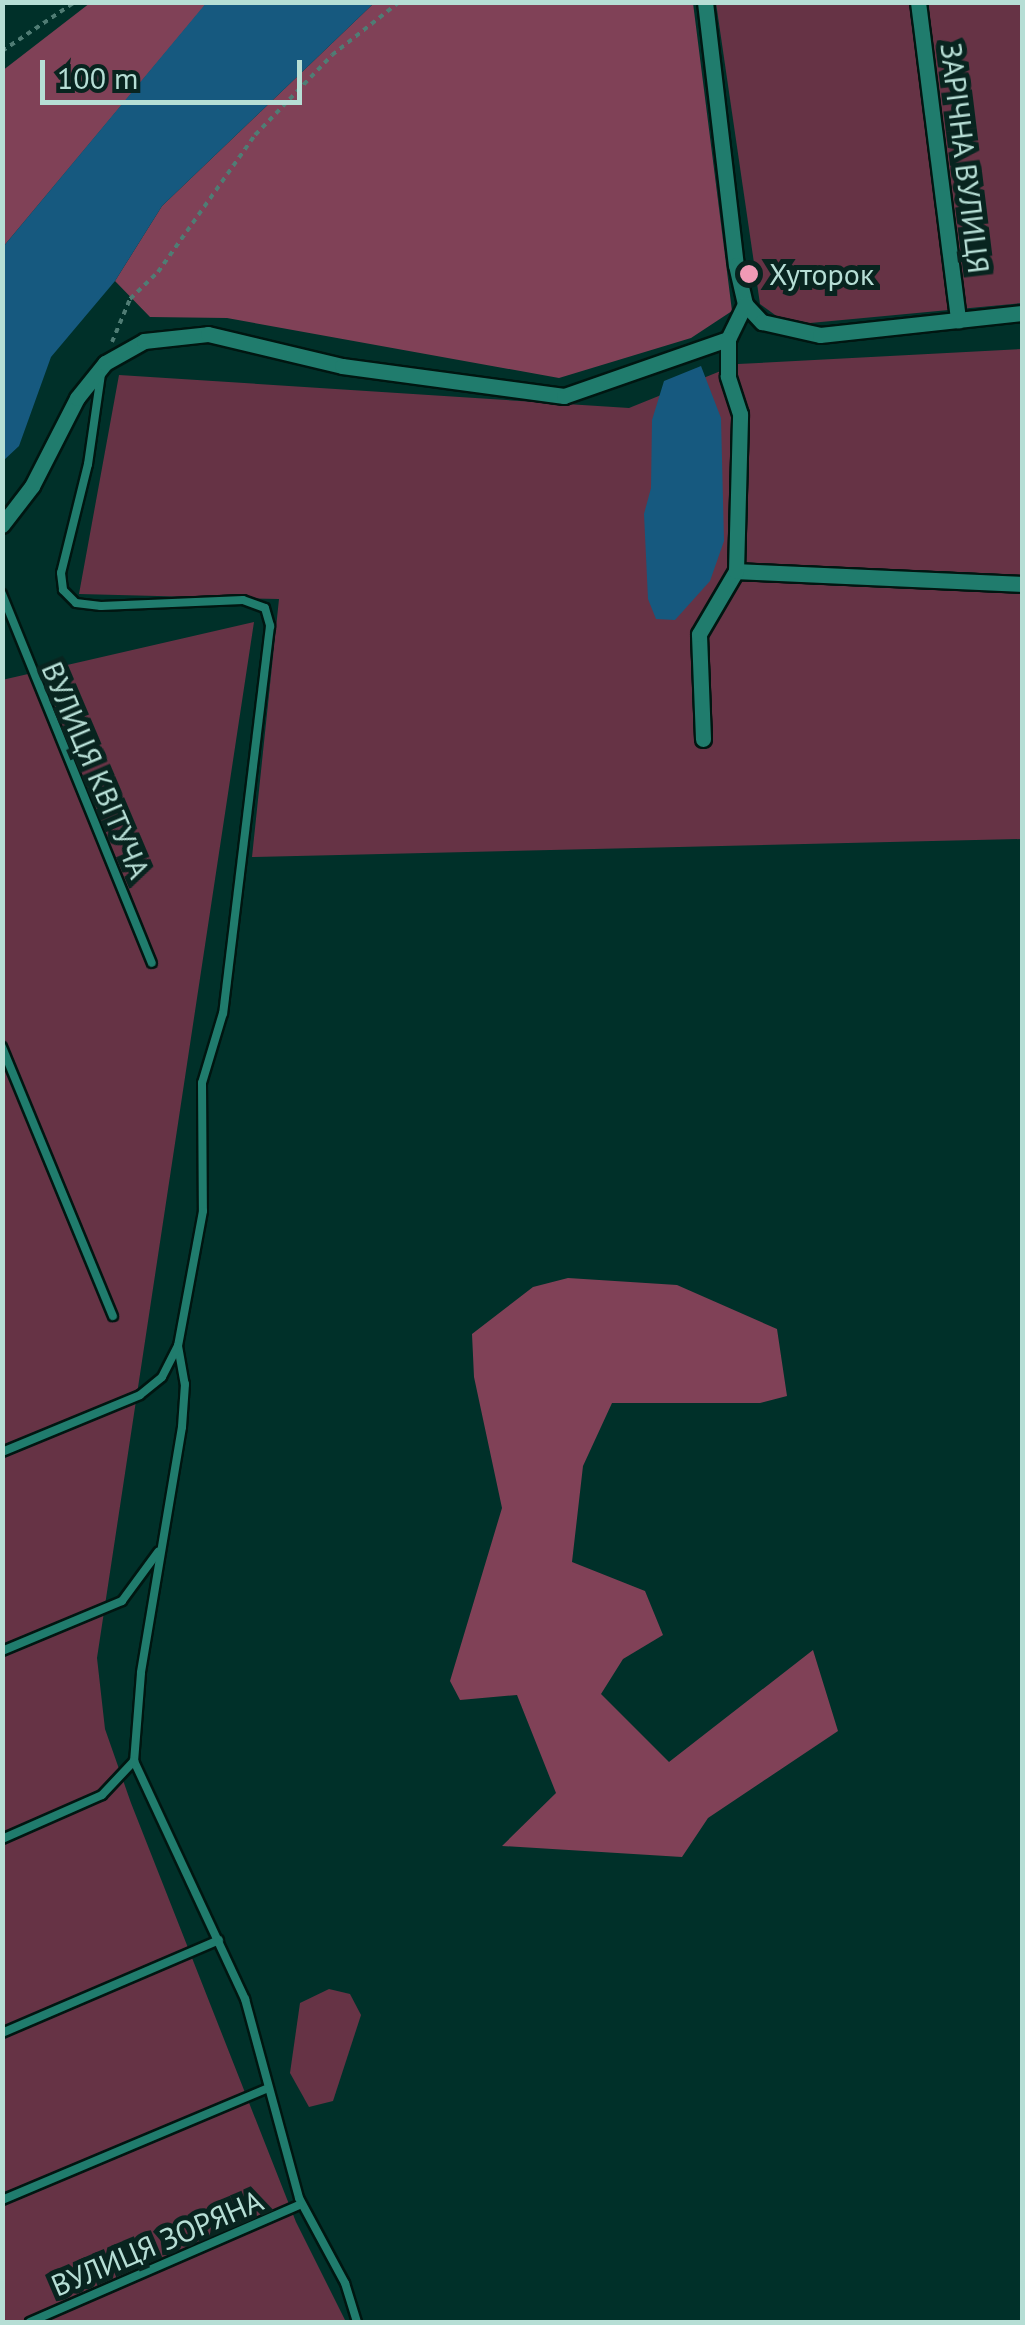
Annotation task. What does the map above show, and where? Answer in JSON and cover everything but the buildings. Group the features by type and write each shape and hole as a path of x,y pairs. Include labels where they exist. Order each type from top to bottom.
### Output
{"street":[{"path":"703,739 700,634 736,572 740,414 728,376 728,339 745,304 705,2"},
{"name":"ЗАРІЧНА ВУЛИЦЯ","path":"918,2 958,320"},
{"path":"745,304 781,331 820,335 1022,313"},
{"path":"2,525 104,362 144,341 208,334 342,366 564,396 728,339"},
{"path":"736,572 1022,584"}],"lane":[{"path":"2,1452 140,1395 162,1376 178,1346 203,1211 202,1083 223,1013 270,626 265,608 243,600 101,606 76,603 63,590 61,573 104,362"},
{"name":"ВУЛИЦЯ КВІТУЧА","path":"2,594 152,963"},
{"path":"2,1046 113,1316"},
{"path":"178,1346 185,1384 182,1426 160,1548 134,1761 245,1999 266,2089 302,2204 345,2284 357,2322"},
{"path":"2,1650 122,1602 160,1548"},
{"path":"2,1838 102,1795 134,1761"},
{"path":"2,2033 219,1940"},
{"path":"2,2200 266,2089"},
{"name":"ВУЛИЦЯ ЗОРЯНА","path":"30,2322 302,2204"}],"path":[{"path":"2,51 75,2"},
{"path":"104,362 130,299 158,272 255,134 332,55 399,2"}],"shaded area":[{"path":"90,3 207,3 3,247 2,71"},
{"path":"374,3 693,3 732,311 691,338 559,378 227,318 150,317 115,281 162,206"},
{"path":"716,3 1022,3 1022,303 789,325 760,304"},
{"path":"1022,349 1022,839 252,857 279,599 79,594 119,375 629,408 738,364"},
{"path":"254,622 97,1658 105,1729 131,1803 296,2222 346,2322 3,2322 2,680"},
{"path":"568,1278 677,1285 777,1329 787,1396 760,1403 612,1403 583,1466 572,1562 645,1591 663,1635 623,1659 601,1694 669,1762 813,1650 838,1731 708,1818 682,1857 502,1846 556,1793 517,1695 460,1700 450,1681 502,1508 474,1377 472,1334 533,1287"},
{"path":"329,1989 350,1994 361,2015 333,2101 309,2107 290,2073 300,2003"}],"water":[{"path":"207,2 374,3 162,206 115,281 51,357 19,446 3,461 3,247"},
{"path":"701,366 721,418 724,541 710,581 675,620 656,619 648,599 644,514 651,488 652,420 664,381"}],"place":[{"name":"Хуторок","path":"749,274"}]}
